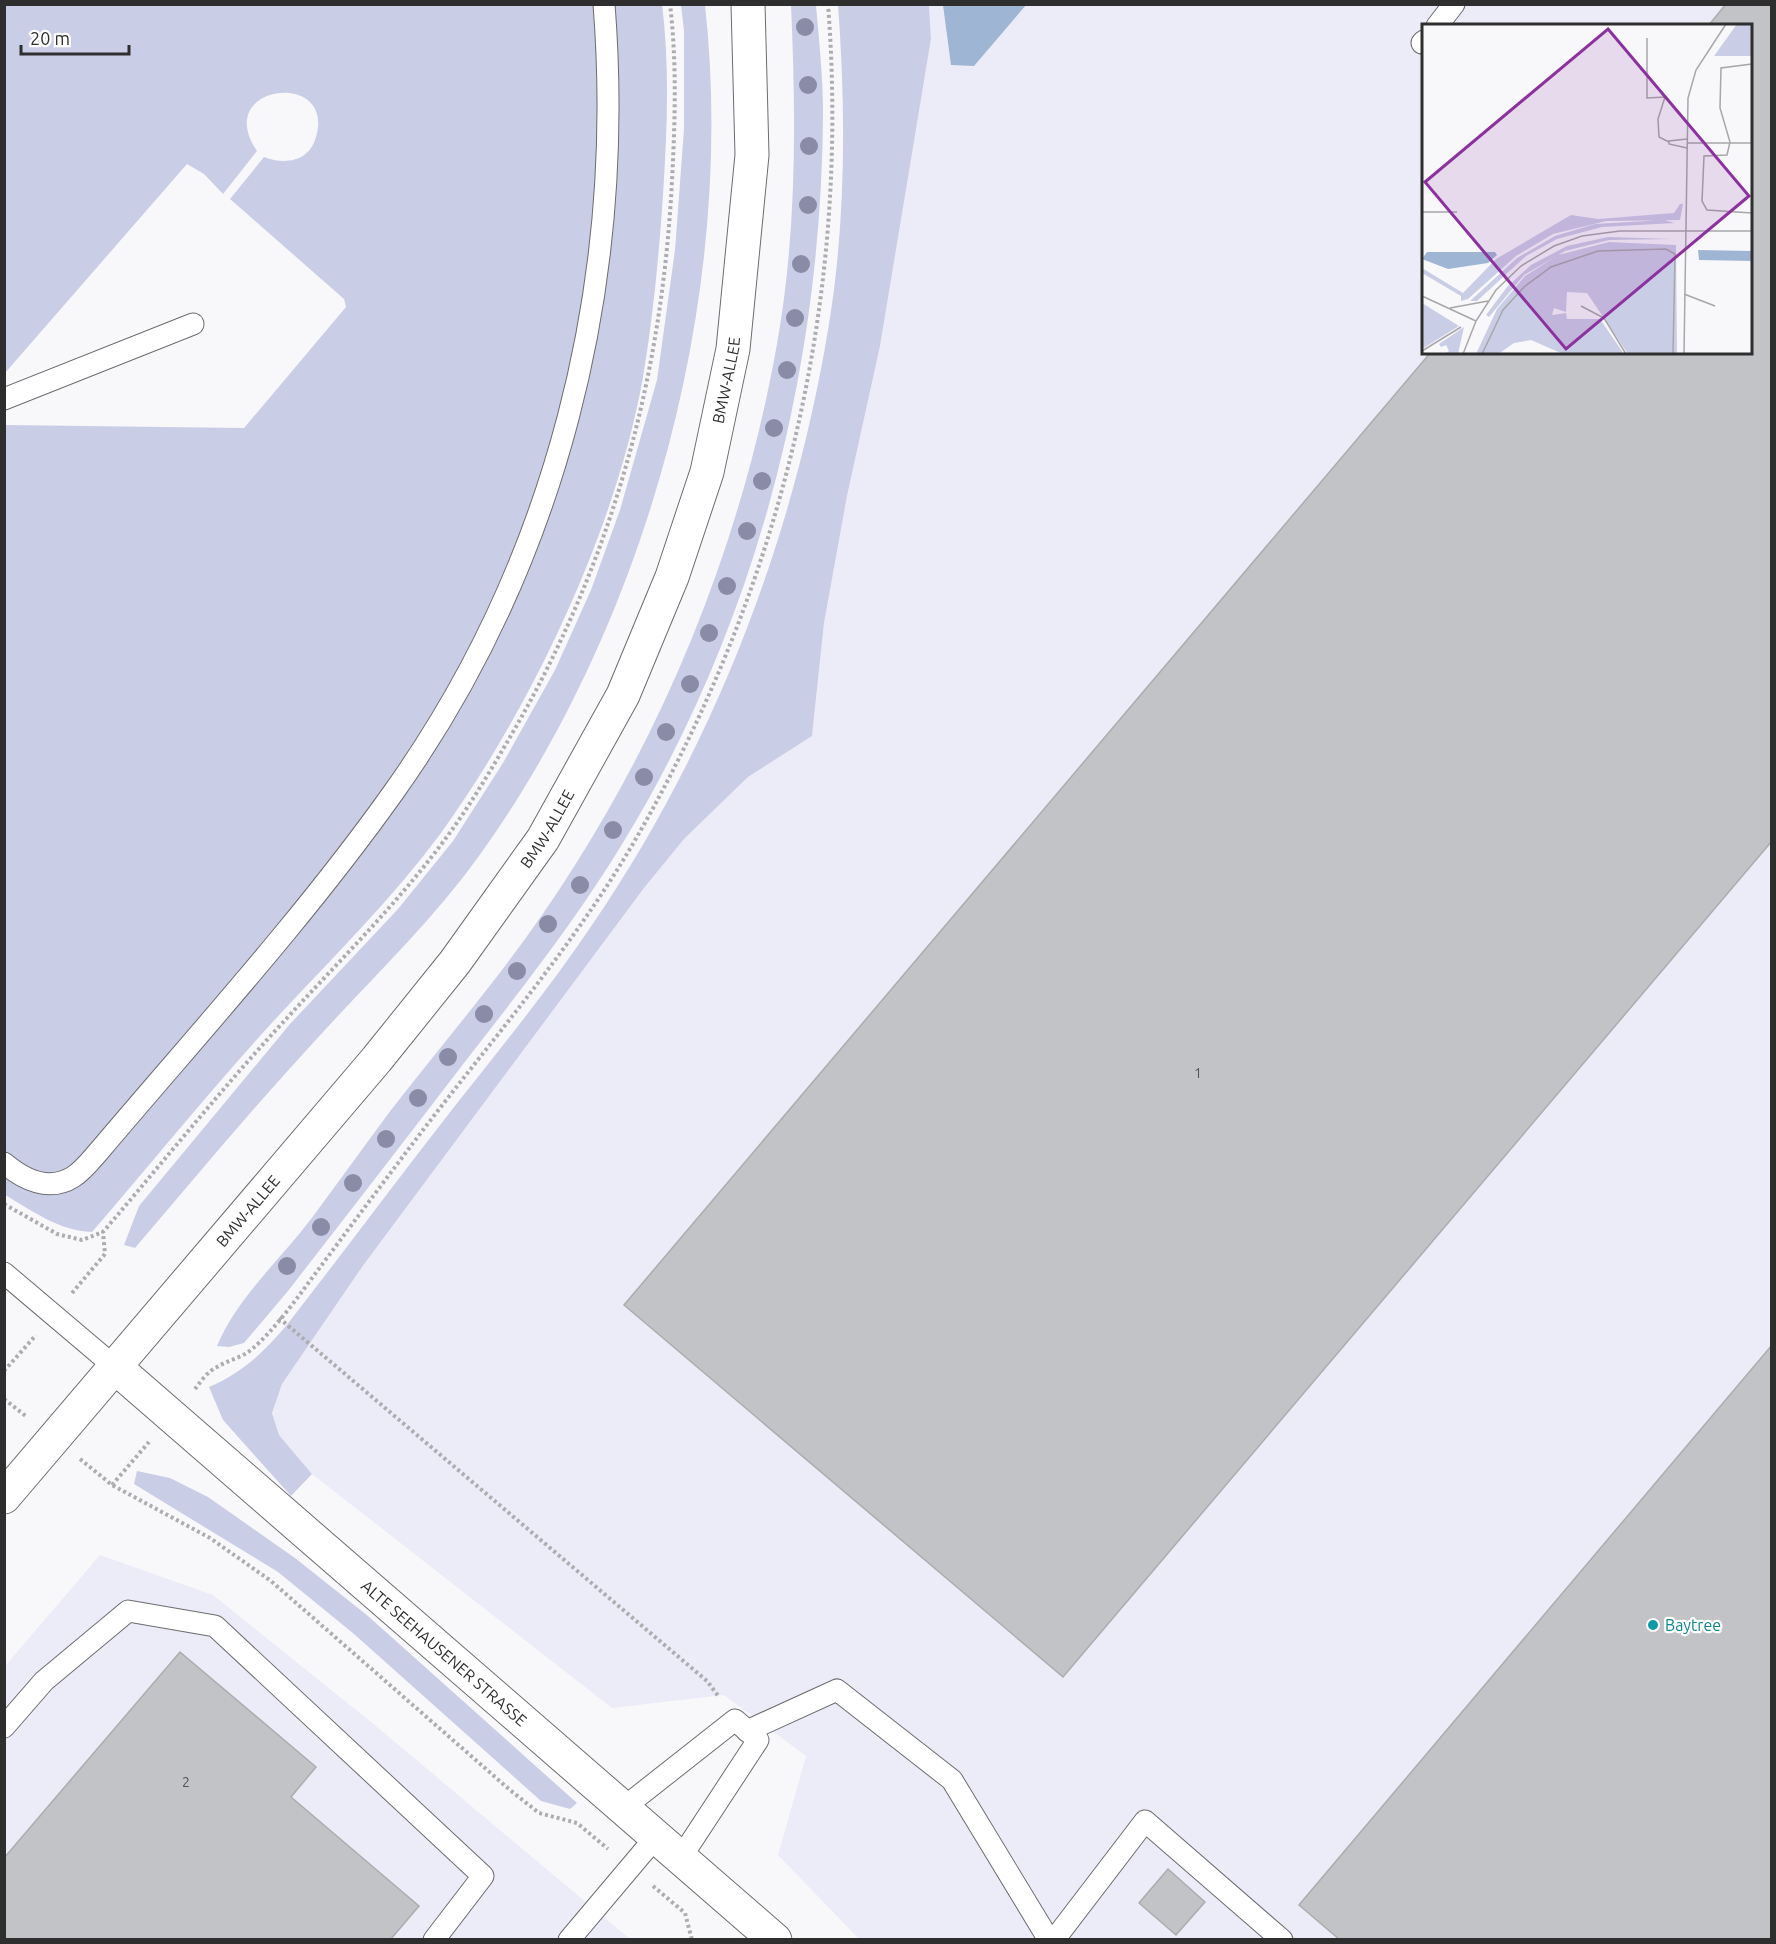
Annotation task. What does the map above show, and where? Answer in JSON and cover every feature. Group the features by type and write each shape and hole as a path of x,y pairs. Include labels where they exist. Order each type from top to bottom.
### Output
{"main road":[{"name":"BMW-ALLEE","path":"4,1497 378,1059 455,962 543,839 623,695 672,576 707,472 733,350 752,155 748,4"},
{"name":"ALTE SEEHAUSENER STRASSE","path":"115,1367 775,1940"}],"lane":[{"path":"4,1163 21,1178 48,1185 73,1177 100,1150 339,866 395,790 442,715 483,641 524,553 544,497 560,451 587,342 609,147 609,64 604,4"},
{"path":"1439,24 1454,4"},
{"path":"4,399 193,324"},
{"path":"4,1273 115,1367"},
{"path":"4,1727 44,1681 128,1611 215,1626 483,1876 434,1940"},
{"path":"622,1809 741,1726 837,1690 952,1780 1049,1940"},
{"path":"680,1859 758,1740 741,1726"},
{"path":"1054,1940 1145,1821 1282,1940"},
{"path":"569,1940 629,1866 656,1838"}],"path":[{"path":"4,1204 57,1234 82,1240 103,1232"},
{"path":"279,1318 708,1681 741,1726"},
{"path":"112,1485 210,1538 271,1581 345,1643 510,1790 539,1813 577,1823 685,1913 692,1940"}],"shaded area":[{"path":"662,4 667,76 666,148 658,264 643,377 613,495 566,616 537,674 507,731 474,784 423,857 364,925 233,1066 92,1232 68,1228 47,1219 5,1195 5,425 244,428 346,307 344,299 230,199 264,157 288,161 302,156 313,145 316,137 317,115 309,101 294,94 277,93 261,99 250,111 247,128 257,151 223,194 204,174 187,164 5,373 4,5"},
{"path":"943,4 1026,5 974,66 951,65"},
{"path":"681,5 705,5 711,115 707,226 692,339 667,450 633,559 590,664 539,764 460,881 420,929 268,1093 135,1248 124,1245 139,1206 290,1024 398,909 453,841 503,763 555,670 591,590 620,510 657,380 675,250 684,129 684,31"},
{"path":"791,5 816,5 822,72 820,207 810,302 795,397 773,490 745,582 711,671 671,758 624,841 547,954 288,1291 244,1343 229,1347 217,1346 225,1328 247,1296 311,1219 391,1110 495,979 547,908 594,834 637,758 675,679 708,598 736,515 759,430 777,344 784,302 792,217 794,89"},
{"path":"838,5 929,5 931,39 880,346 847,496 824,623 812,736 748,777 684,839 644,888 362,1267 282,1384 272,1413 279,1435 312,1474 291,1496 223,1420 209,1387 232,1375 251,1361 286,1326 575,950 635,857 675,787 711,715 770,564 813,409 834,290 843,168"},
{"name":"Baytree","path":"929,5 1771,5 1771,1939 859,1939 778,1855 806,1756 724,1695 612,1708 312,1474 279,1435 272,1413 282,1384 362,1267 644,888 684,839 748,777 812,736 824,623 847,496 880,346 931,39"},
{"path":"137,1471 170,1478 208,1497 295,1558 368,1616 577,1803 570,1809 541,1801 354,1634 278,1572 134,1484"},
{"path":"100,1555 213,1595 371,1722 630,1939 5,1940 5,1666"}],"building":[{"path":"1726,4 1772,4 1772,841 1063,1677 624,1305 1429,354 1752,354 1752,24 1710,24"},
{"name":"Baytree","path":"1772,1345 1772,1940 1340,1940 1299,1905"},
{"path":"180,1652 316,1767 291,1797 419,1906 390,1940 4,1940 4,1858"},
{"path":"1168,1869 1205,1902 1176,1935 1139,1903"}],"place":[{"name":"Baytree","path":"1653,1625"}]}
